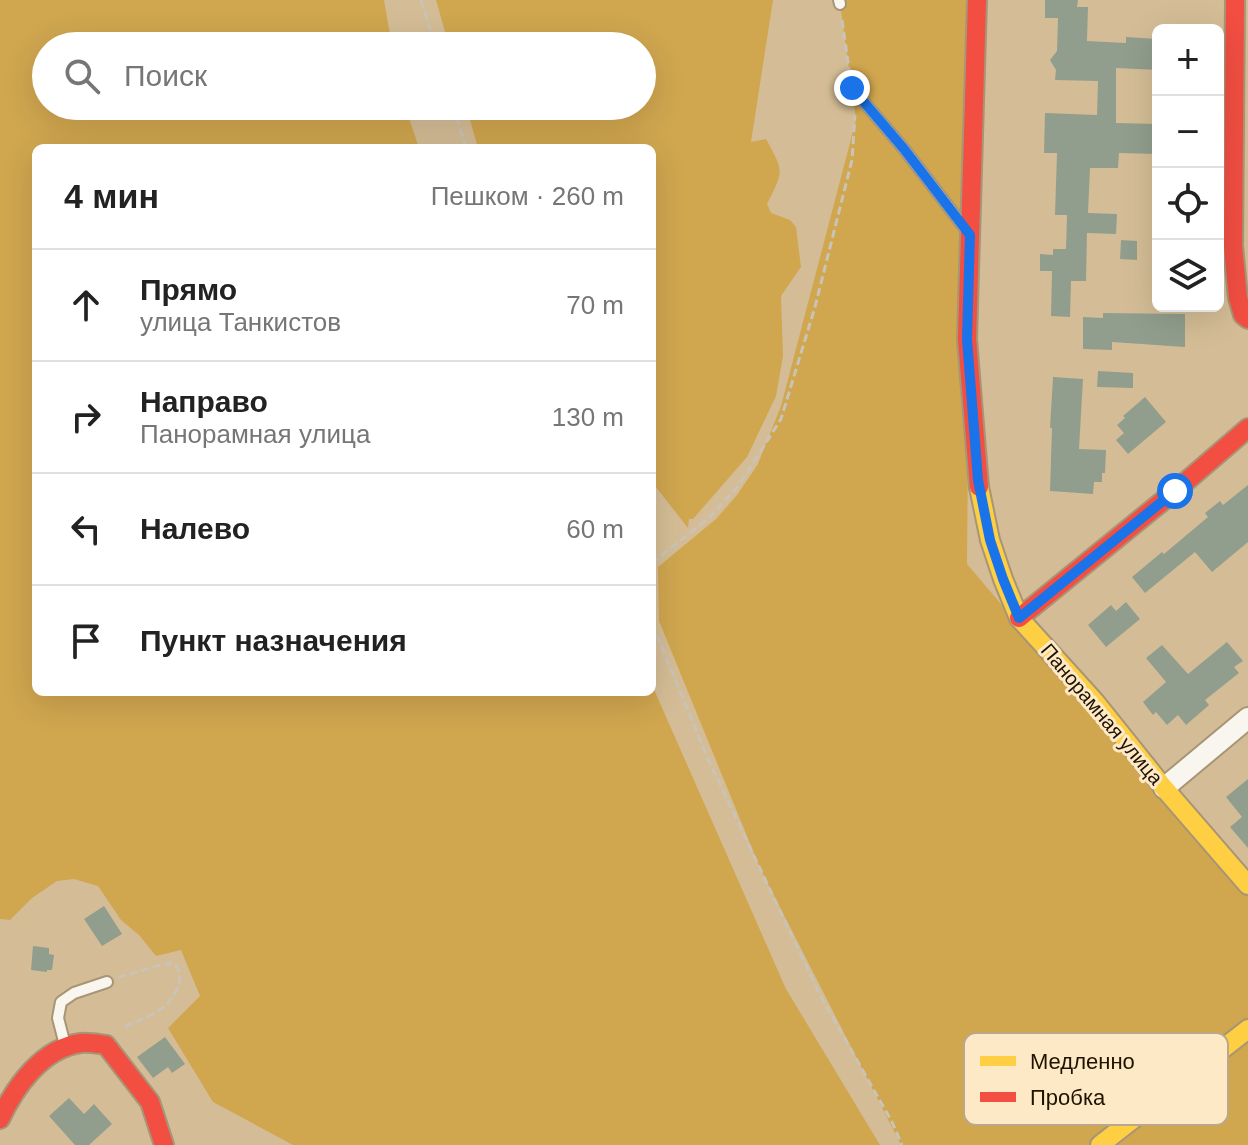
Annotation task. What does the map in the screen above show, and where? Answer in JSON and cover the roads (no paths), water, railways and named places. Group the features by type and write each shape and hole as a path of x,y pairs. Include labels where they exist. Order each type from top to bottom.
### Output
{"street":[{"name":"Панорамная улица","path":"977,0 967,339 978,480 990,540 1019,618 1096,703 1248,885"},
{"path":"1235,0 1233,246 1238,298 1243,315 1248,319"},
{"path":"1019,618 1248,428"},
{"path":"1164,788 1248,718"},
{"path":"1228,1045 1248,1029"},
{"path":"0,1119 10,1097 51,1056 81,1043 106,1045 150,1102 164,1145"},
{"path":"1100,1145 1126,1125"}],"lane":[{"path":"852,88 970,235"},
{"path":"66,1047 58,1018 61,1002 74,993 107,982"}]}
